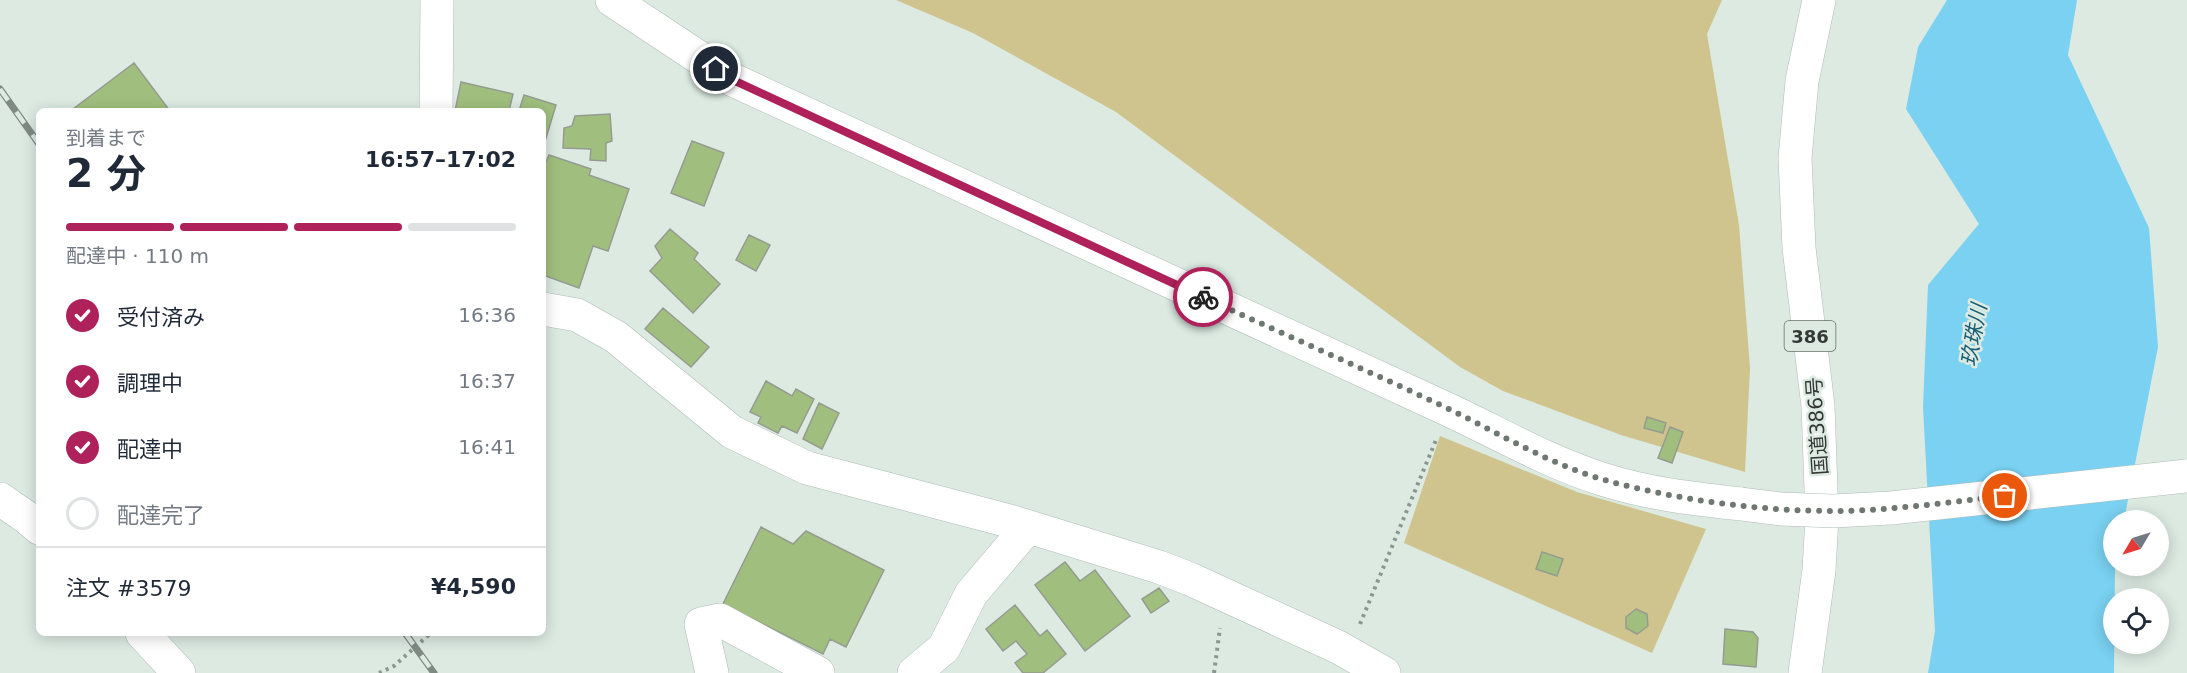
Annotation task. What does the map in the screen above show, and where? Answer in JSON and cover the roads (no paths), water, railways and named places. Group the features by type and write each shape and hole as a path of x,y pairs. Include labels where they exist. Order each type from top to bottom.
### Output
{"main road":[{"path":"436,108 437,0"},
{"path":"612,0 733,80 1449,410 1556,462 1606,480 1676,496 1833,511 1891,508 2187,476"},
{"name":"国道386号","path":"1805,673 1819,570 1822,517 1818,406 1799,248 1795,158 1802,81 1819,0"},
{"path":"546,310 577,315 616,338 732,432 807,468 1028,527 1159,567 1338,647 1384,673"},
{"path":"0,499 27,516 36,525"},
{"path":"914,673 944,648 971,594 1028,527"},
{"path":"712,673 701,624 720,620 818,673"},
{"path":"144,636 179,673"}],"water":[{"name":"玖珠川","path":"1947,0 2077,0 2068,55 2149,228 2158,347 2126,510 2103,510 2103,576 2115,576 2115,588 2103,588 2103,654 2114,654 2114,673 1928,673 1935,631 1923,407 1928,285 1979,224 1906,109 1918,47"}],"railway":[{"path":"0,89 36,140"},
{"path":"407,636 434,673"}]}
